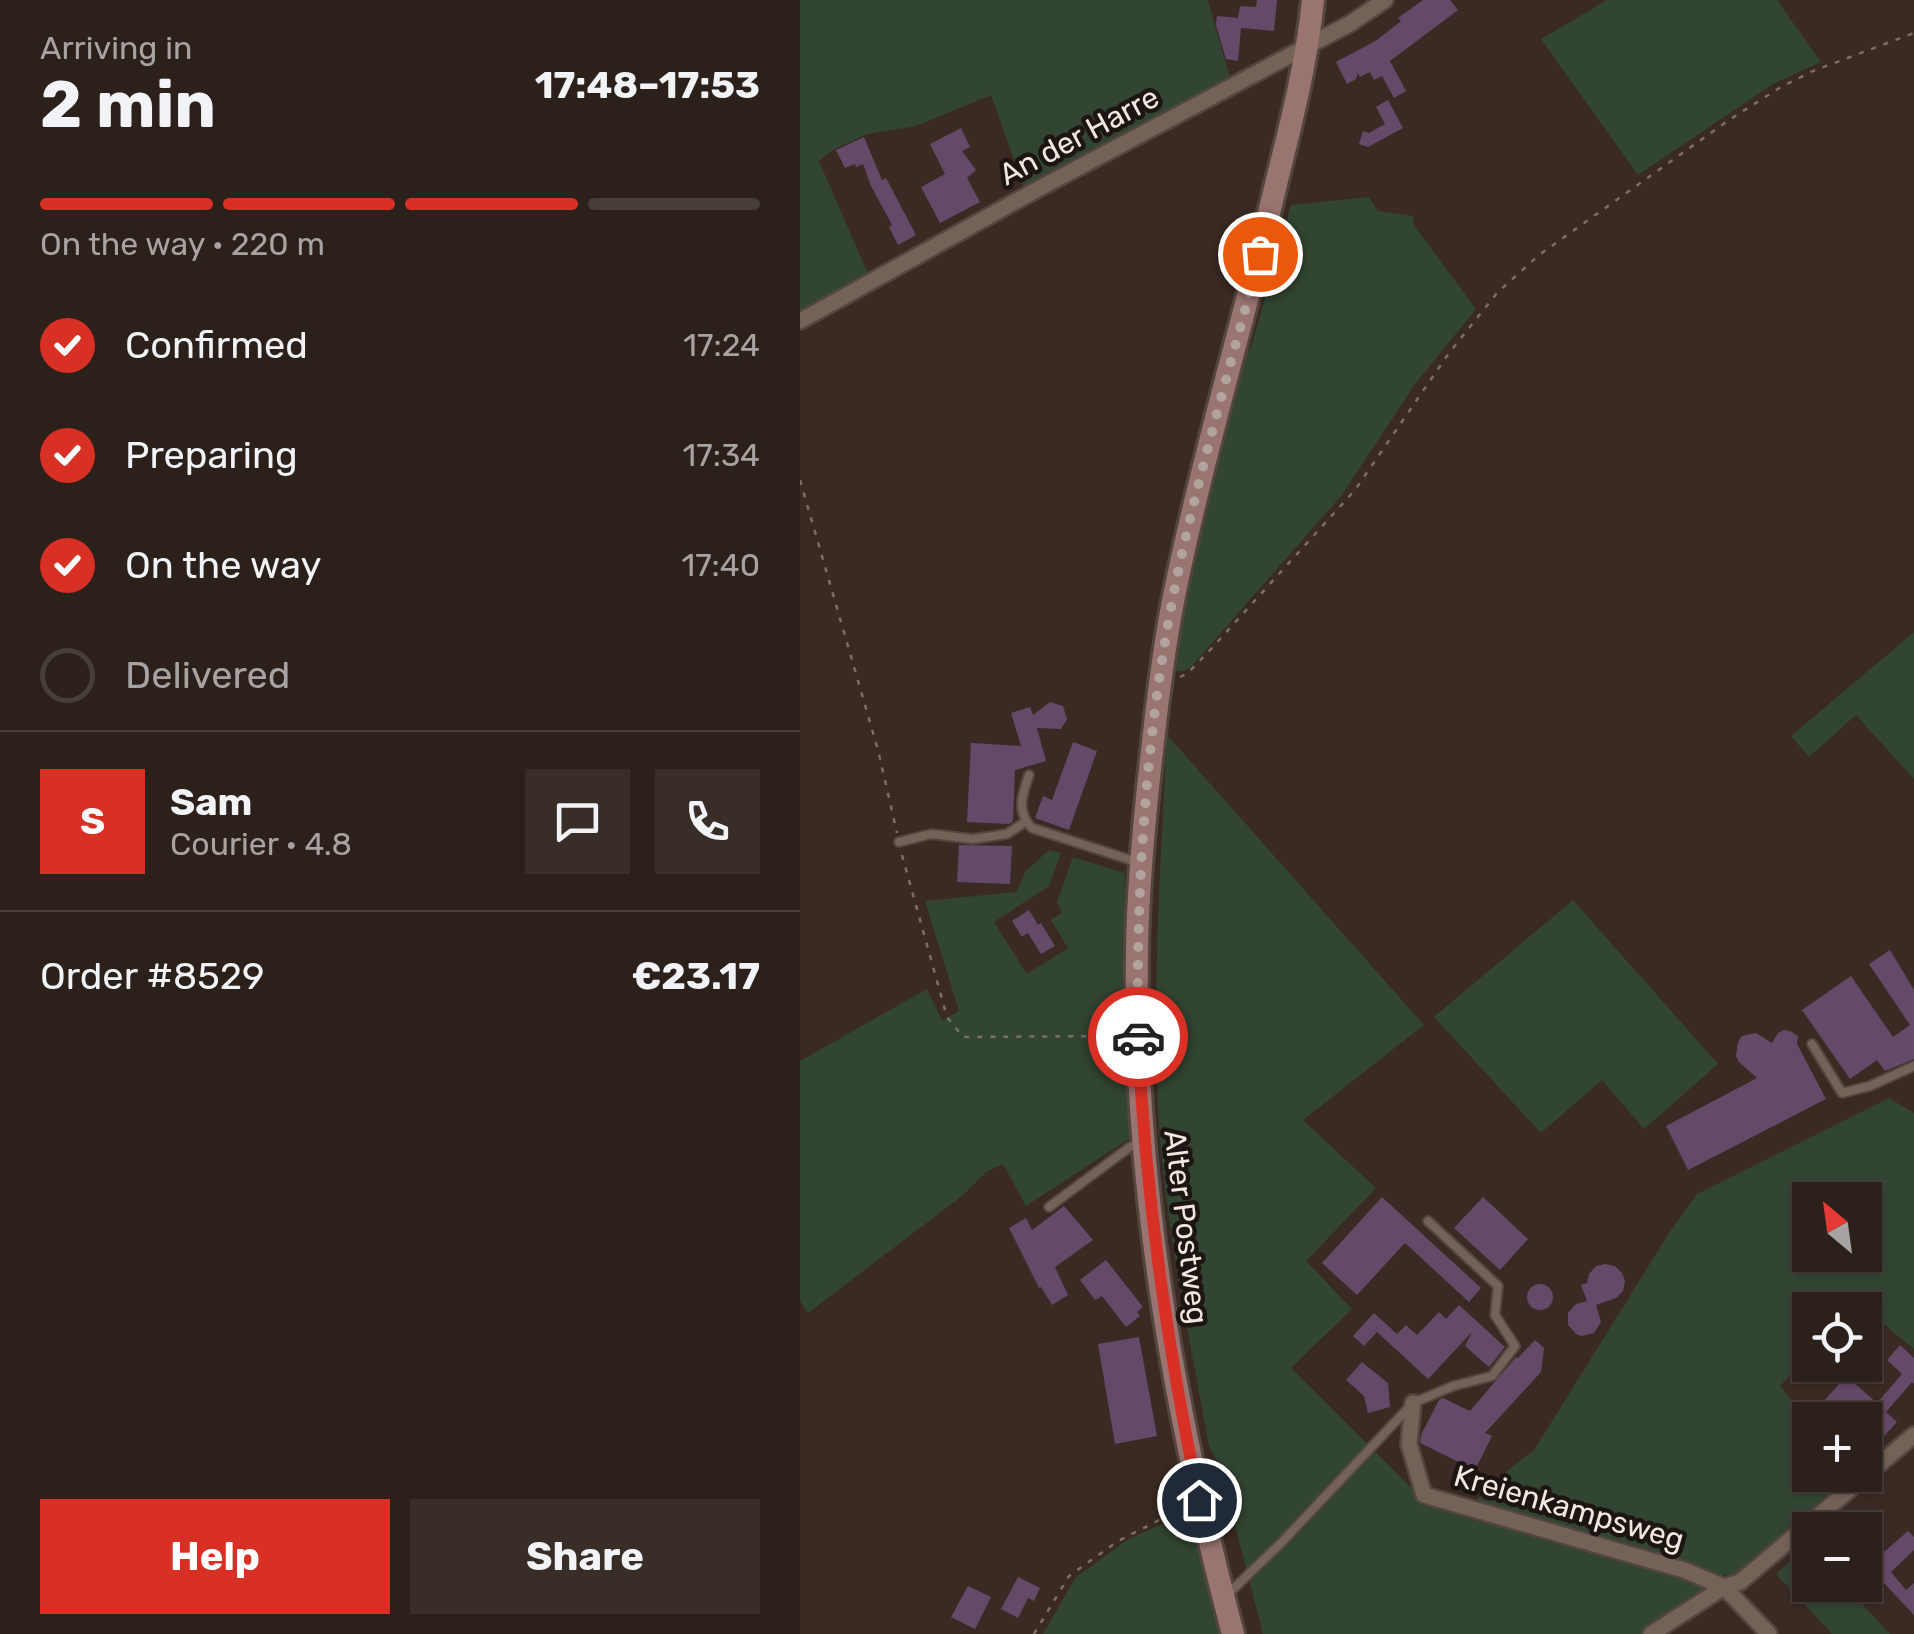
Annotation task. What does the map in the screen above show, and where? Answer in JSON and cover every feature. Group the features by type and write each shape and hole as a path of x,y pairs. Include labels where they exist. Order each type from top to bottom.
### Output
{"main road":[{"name":"Alter Postweg","path":"1233,1634 1199,1500 1156,1257 1138,1036 1141,864 1160,685 1181,563 1264,234 1308,44 1313,0"}],"street":[{"name":"An der Harre","path":"800,321 1351,23 1385,0"},
{"name":"Kreienkampsweg","path":"1414,1403 1410,1444 1424,1495 1684,1570 1724,1588 1770,1634"},
{"path":"1651,1634 1740,1582 1914,1435"}],"lane":[{"path":"1029,776 1020,800 1026,822 1032,828 1141,864"},
{"path":"899,842 931,834 973,839 1007,834 1026,822"},
{"path":"1812,1044 1842,1094 1914,1066"},
{"path":"1049,1206 1130,1146 1144,1142"},
{"path":"1224,1598 1414,1403 1453,1386 1492,1376 1515,1346 1495,1315 1498,1286 1428,1221"}],"path":[{"path":"1160,685 1188,672 1338,511 1450,353 1514,276 1781,87 1812,71 1914,33"},
{"path":"800,480 878,750 946,1017 963,1037 1138,1036"},
{"path":"1034,1634 1069,1576 1118,1542 1199,1500"}],"green space":[{"path":"800,0 1208,0 1230,78 1025,191 991,95 916,126 867,134 833,150 819,161 869,276 800,312"},
{"path":"1607,0 1777,0 1821,62 1773,84 1638,175 1541,39"},
{"path":"1369,197 1378,211 1414,216 1413,224 1476,309 1416,383 1341,496 1190,668 1175,670 1171,667 1212,467 1291,205"},
{"path":"1914,632 1914,779 1856,715 1809,757 1791,736"},
{"path":"1167,735 1424,1025 1303,1120 1376,1188 1306,1261 1352,1309 1291,1368 1425,1501 1703,1583 1702,1594 1641,1634 1263,1634 1220,1467 1209,1446 1178,1278 1161,1150 1156,1061 1157,968"},
{"path":"1049,850 1061,853 1049,886 994,922 1027,974 1068,948 1051,920 1062,913 1057,902 1073,857 1125,873 1125,1045 1132,1137 1026,1206 1003,1164 986,1172 962,1196 808,1313 800,1301 800,1061 927,989 942,1021 959,1011 925,901 1016,892 1025,872"},
{"path":"1573,900 1718,1064 1644,1129 1602,1080 1541,1133 1434,1017"},
{"path":"1889,1098 1914,1113 1914,1349 1882,1323 1882,1292 1792,1292 1792,1373 1780,1386 1793,1402 1792,1492 1831,1492 1808,1512 1792,1512 1792,1526 1740,1571 1730,1575 1473,1503 1534,1450 1697,1194"},
{"path":"1197,1508 1227,1634 1043,1634 1076,1577 1129,1539"},
{"path":"1792,1560 1792,1591 1776,1574"},
{"path":"1802,1602 1861,1602 1890,1634 1832,1634"}],"building":[{"path":"1257,0 1277,0 1274,31 1241,28 1238,61 1226,59 1217,16 1238,18 1240,6 1256,7"},
{"path":"1423,0 1450,0 1458,10 1390,61 1406,91 1394,98 1382,76 1374,80 1370,72 1360,77 1358,73 1347,84 1336,62 1377,40"},
{"path":"1388,100 1403,128 1368,147 1359,144 1363,131 1369,133 1385,124 1376,107"},
{"path":"961,128 970,147 962,151 976,170 967,178 980,202 940,223 921,187 945,174 930,144"},
{"path":"864,137 882,180 886,178 916,235 898,245 863,164 845,168 836,150"},
{"path":"1050,702 1063,706 1067,719 1061,729 1037,728 1046,761 1015,770 1013,821 967,822 971,743 1021,746 1011,713 1030,707 1033,715"},
{"path":"1073,742 1097,751 1069,830 1035,818 1043,796 1052,800"},
{"path":"959,845 1012,846 1010,884 957,882"},
{"path":"1029,910 1055,946 1041,954 1028,933 1022,937 1012,921"},
{"path":"1890,950 1914,990 1914,1059 1885,1071 1877,1060 1850,1079 1802,1010 1851,976 1893,1037 1910,1025 1869,964"},
{"path":"1784,1030 1798,1036 1797,1044 1826,1099 1688,1170 1666,1126 1757,1078 1736,1056 1742,1036 1756,1033 1772,1043"},
{"path":"1382,1197 1481,1288 1469,1302 1405,1243 1357,1295 1322,1263"},
{"path":"1483,1197 1528,1239 1500,1270 1454,1228"},
{"path":"1064,1206 1093,1240 1055,1267 1068,1295 1052,1305 1039,1288 1009,1228 1026,1218 1032,1230"},
{"path":"1106,1260 1143,1307 1137,1312 1140,1316 1126,1327 1102,1296 1095,1300 1080,1280"},
{"path":"1605,1264 1622,1273 1623,1291 1596,1305 1601,1322 1594,1333 1576,1334 1568,1325 1568,1313 1576,1304 1587,1301 1581,1285 1587,1283 1596,1266"},
{"path":"1540,1284 1549,1288 1553,1297 1549,1306 1540,1310 1531,1306 1527,1297 1531,1288"},
{"path":"1459,1305 1505,1347 1489,1367 1465,1346 1472,1332 1428,1379 1377,1332 1364,1346 1353,1336 1374,1313 1397,1334 1406,1325 1417,1335 1439,1312 1446,1319"},
{"path":"1139,1337 1157,1436 1115,1444 1098,1344"},
{"path":"1535,1340 1544,1348 1541,1372 1485,1433 1492,1436 1475,1470 1420,1443 1439,1400 1443,1398 1470,1411"},
{"path":"1900,1345 1914,1358 1914,1384 1886,1412 1897,1422 1882,1438 1882,1402 1878,1402 1902,1374 1887,1360"},
{"path":"1362,1362 1388,1383 1390,1407 1368,1413 1364,1396 1346,1380"},
{"path":"1841,1382 1853,1382 1876,1402 1823,1402"},
{"path":"1908,1531 1914,1537 1914,1550 1891,1572 1906,1590 1914,1583 1914,1615 1882,1581 1882,1554"},
{"path":"1018,1577 1040,1588 1034,1601 1028,1598 1018,1618 1001,1609"},
{"path":"968,1586 991,1597 975,1629 951,1617"}],"way so far":[{"path":"1138,1037 1137,950 1143,826 1160,685 1177,580 1213,424 1260,254"}],"route":[{"path":"1138,1037 1156,1257 1199,1500"}]}
